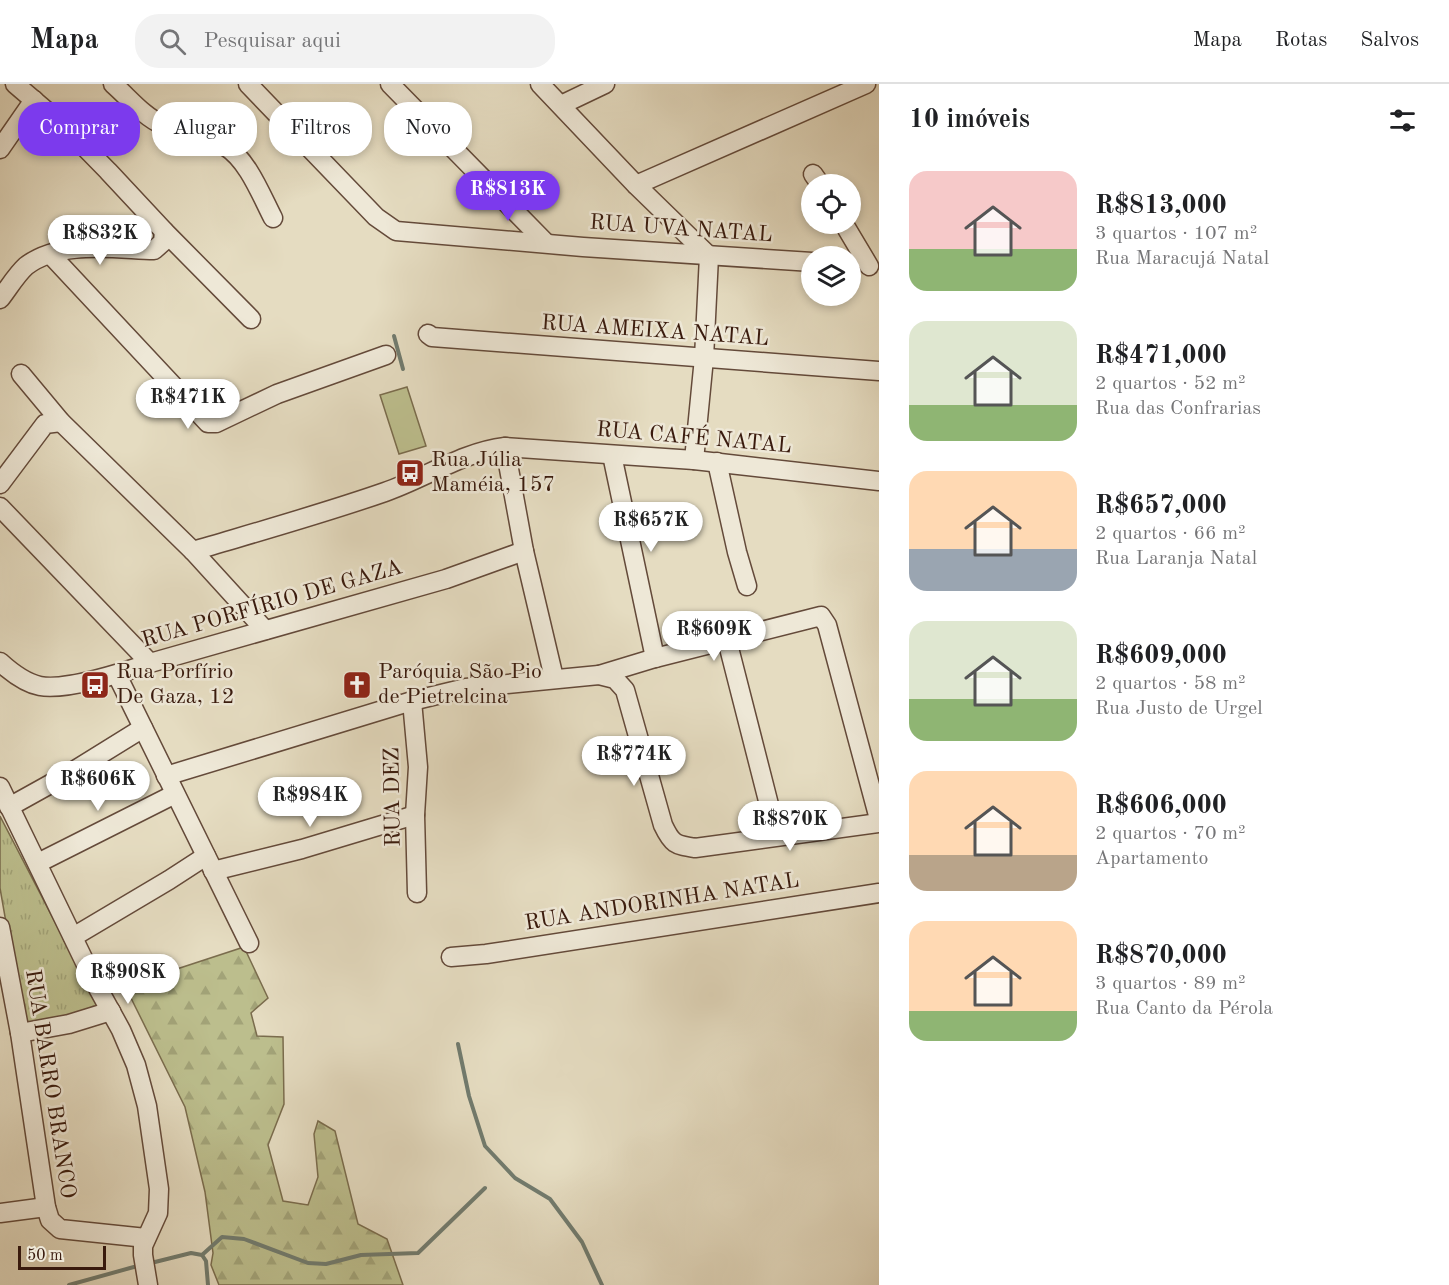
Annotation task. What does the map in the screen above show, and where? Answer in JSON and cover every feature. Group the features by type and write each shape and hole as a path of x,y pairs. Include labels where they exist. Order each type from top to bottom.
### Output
{"street":[{"path":"115,84 139,109 161,124 207,137 226,146 242,162 273,218"},
{"name":"RUA UVA NATAL","path":"248,84 375,217 396,231 801,261"},
{"path":"390,84 546,243"},
{"path":"540,84 636,186 709,256 704,358 694,460"},
{"path":"561,105 605,84"},
{"path":"636,186 866,84"},
{"path":"0,93 24,91 64,126 251,319"},
{"path":"0,149 24,91"},
{"path":"0,299 27,266 35,261 86,247 154,250 163,242 164,231"},
{"path":"849,234 866,266"},
{"path":"51,255 208,423 216,423 277,394 386,355"},
{"name":"RUA AMEIXA NATAL","path":"428,334 432,337 879,371"},
{"path":"21,374 61,422 193,551 265,630"},
{"path":"0,484 45,424 61,422"},
{"path":"505,447 524,551 554,678"},
{"name":"RUA CAFÉ NATAL","path":"193,551 383,493 478,452 505,447 717,462 879,481"},
{"path":"612,455 655,658"},
{"path":"717,462 747,586"},
{"path":"0,507 150,663"},
{"name":"RUA PORFÍRIO DE GAZA","path":"0,662 24,681 50,687 117,675 150,663 446,579 524,551"},
{"path":"234,639 244,625 243,608"},
{"path":"166,776 412,701 466,688 599,675 655,658 818,616 823,618 827,625 879,821 695,848 678,845 670,839 663,825 625,690 615,680 599,675"},
{"path":"726,640 777,836"},
{"path":"117,675 249,943"},
{"name":"RUA DEZ","path":"412,701 418,767 415,815 417,893"},
{"path":"9,807 72,772 143,728"},
{"path":"0,787 136,1065 147,1106 159,1189 158,1213 145,1247 148,1285"},
{"path":"38,863 175,794"},
{"path":"73,937 169,880 210,864 302,849 415,815"},
{"name":"RUA ANDORINHA NATAL","path":"451,957 486,954 879,893"},
{"name":"RUA BARRO BRANCO","path":"0,927 20,1032 46,1207 50,1220 60,1229 145,1247"},
{"path":"20,1032 69,1024 111,1011"},
{"path":"0,1213 46,1207"}],"green space":[{"path":"407,387 426,446 399,454 380,395"},
{"path":"0,816 99,1007 24,1026 0,888"},
{"path":"244,947 268,998 251,1013 257,1036 283,1037 284,1104 268,1145 283,1201 308,1205 318,1177 314,1134 318,1121 335,1131 358,1224 387,1239 403,1285 219,1285 211,1265 213,1253 205,1192 185,1107 125,986"}],"waterway":[{"path":"394,336 403,369"},
{"path":"458,1044 469,1096 485,1146 515,1178 550,1199 582,1242 602,1285"},
{"path":"202,1255 222,1237 244,1239 308,1263 326,1264 361,1255 418,1253 485,1188"},
{"path":"151,1263 191,1253 202,1255 206,1261 208,1285"},
{"path":"69,1285 141,1265"}],"place":[{"name":"Rua Júlia Maméia, 157","path":"410,473"},
{"name":"Rua Porfírio De Gaza, 12","path":"95,685"},
{"name":"Paróquia São Pio de Pietrelcina","path":"357,685"}]}
